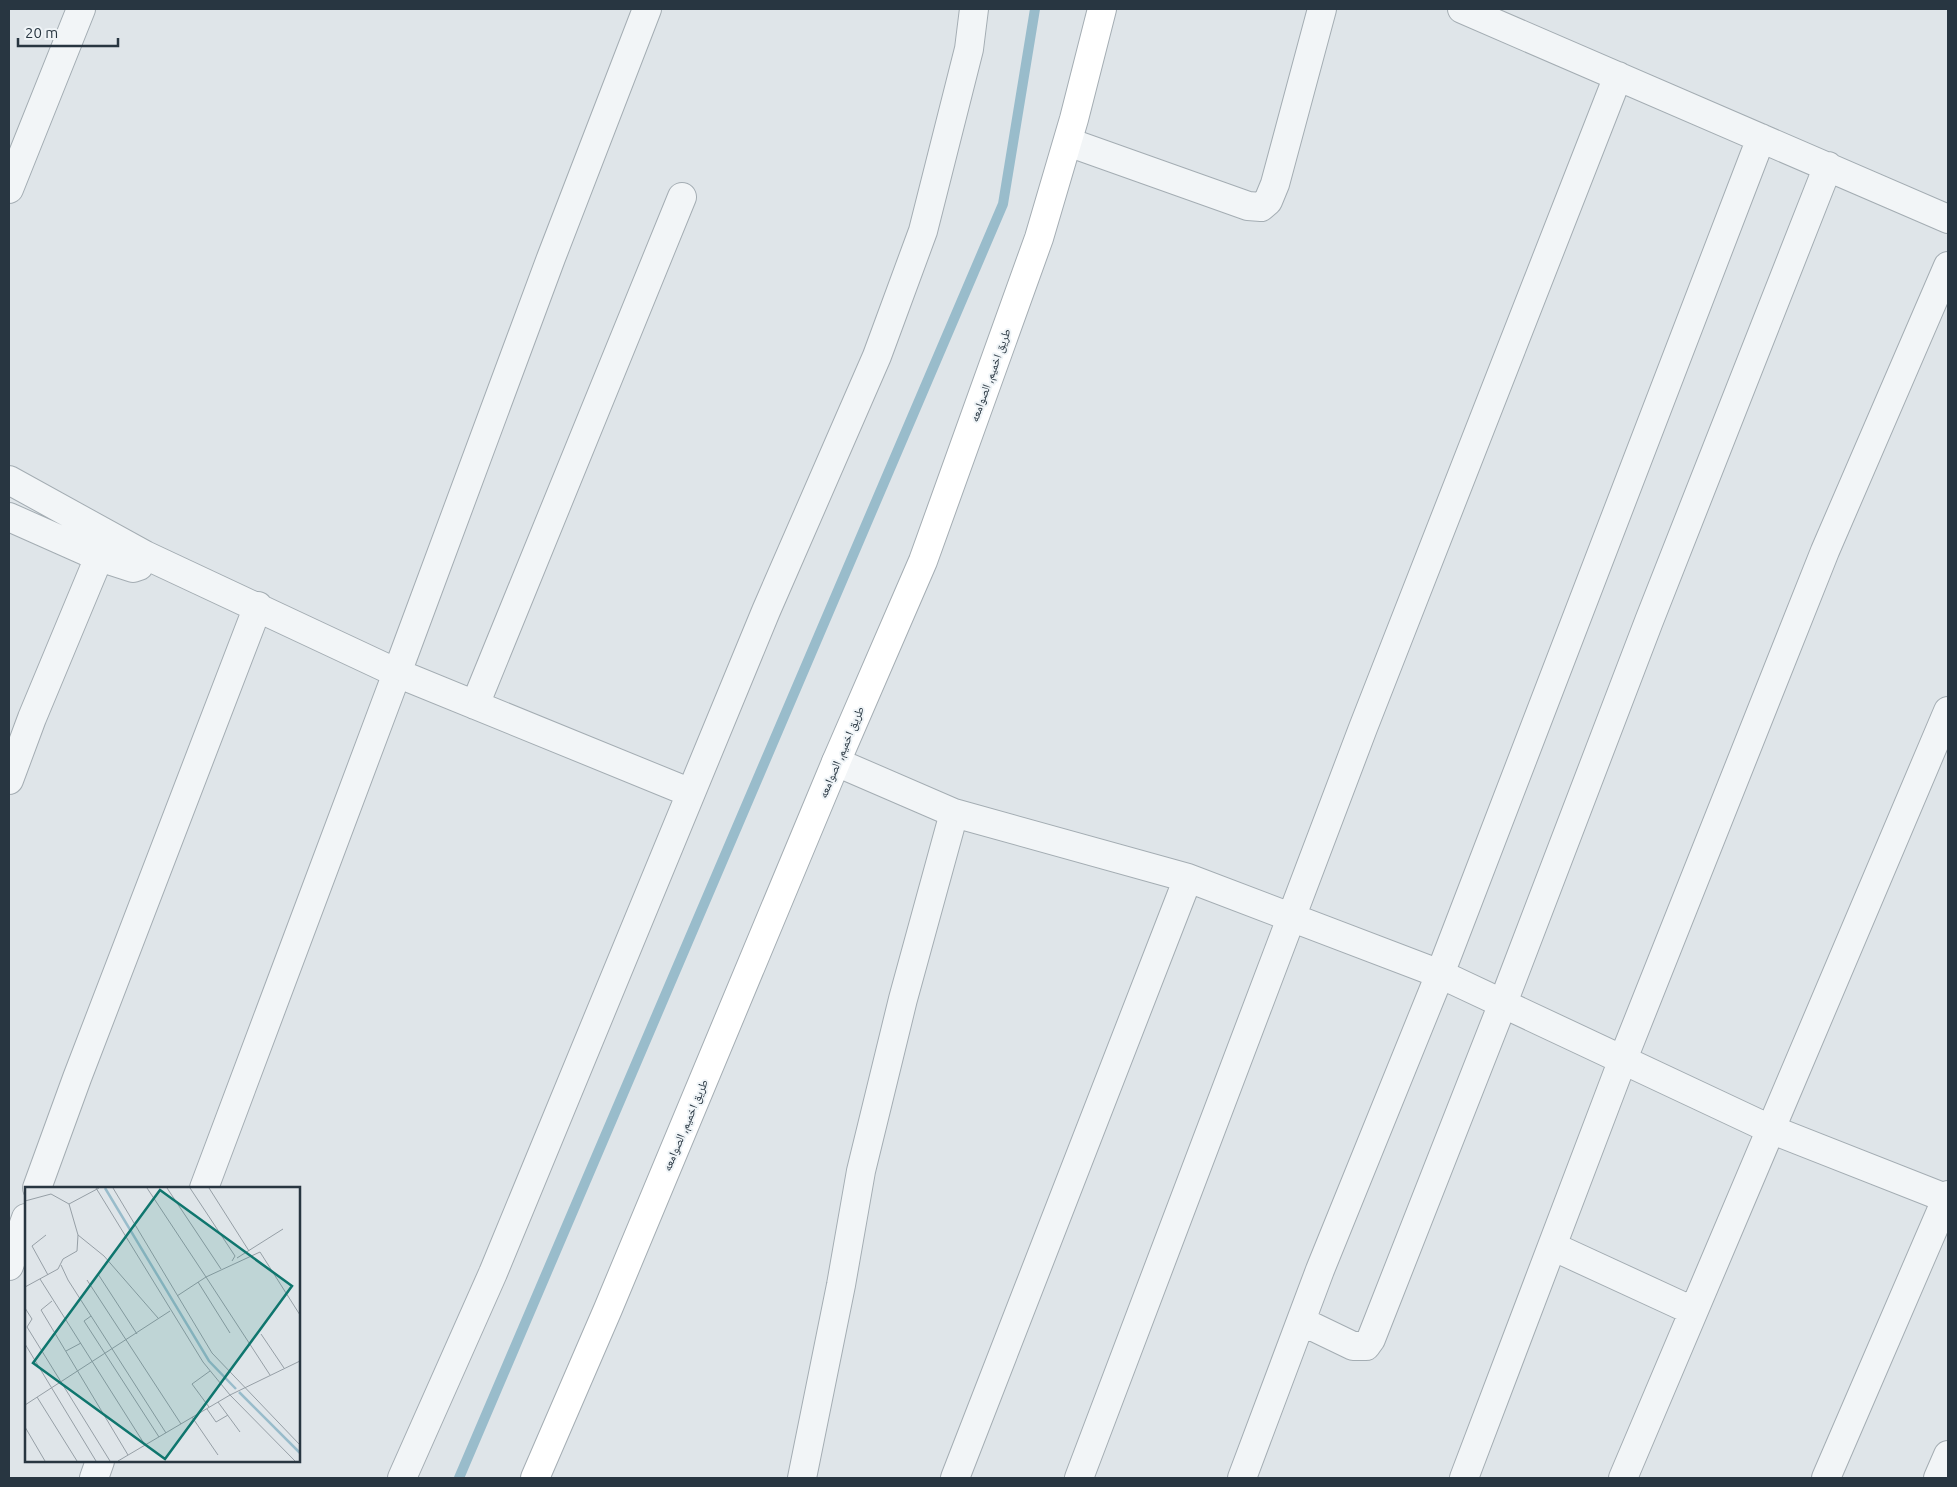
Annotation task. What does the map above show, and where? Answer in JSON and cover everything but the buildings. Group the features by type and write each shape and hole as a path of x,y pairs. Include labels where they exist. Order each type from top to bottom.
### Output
{"main road":[{"name":"طريق اخميم, الصوامعه","path":"535,1478 612,1300 836,762 923,561 1036,248 1068,142 1102,9"}],"street":[{"path":"9,189 80,9"},
{"path":"204,1187 551,258 647,9"},
{"path":"402,1478 493,1274 766,611 878,356 923,231 970,49 974,9"},
{"path":"1068,142 1248,206 1261,207 1268,201 1276,184 1322,9"},
{"path":"1462,9 1509,18 1618,76 1948,218"},
{"path":"1079,1478 1363,728 1618,76"},
{"path":"1242,1478 1301,1321 1440,974 1761,138"},
{"path":"1301,1321 1353,1346 1366,1346 1371,1339 1503,1003 1645,630 1828,166"},
{"path":"475,705 682,198"},
{"path":"1464,1478 1623,1059 1826,551 1948,266"},
{"path":"9,480 145,555 258,606 397,673 691,794"},
{"path":"9,517 99,557 133,568 138,566 145,555"},
{"path":"9,780 32,718 99,557"},
{"path":"37,1187 258,606"},
{"path":"1623,1478 1948,711"},
{"path":"836,762 954,813 1188,878 1440,974 1770,1130 1948,1198 1826,1478"},
{"path":"802,1478 841,1286 861,1171 903,999 954,813"},
{"path":"955,1478 1188,878"},
{"path":"9,1266 25,1221"},
{"path":"1552,1246 1694,1310"},
{"path":"1938,1478 1948,1455"},
{"path":"94,1478 100,1462"}],"waterway":[{"path":"459,1478 1003,204 1035,9"}]}
